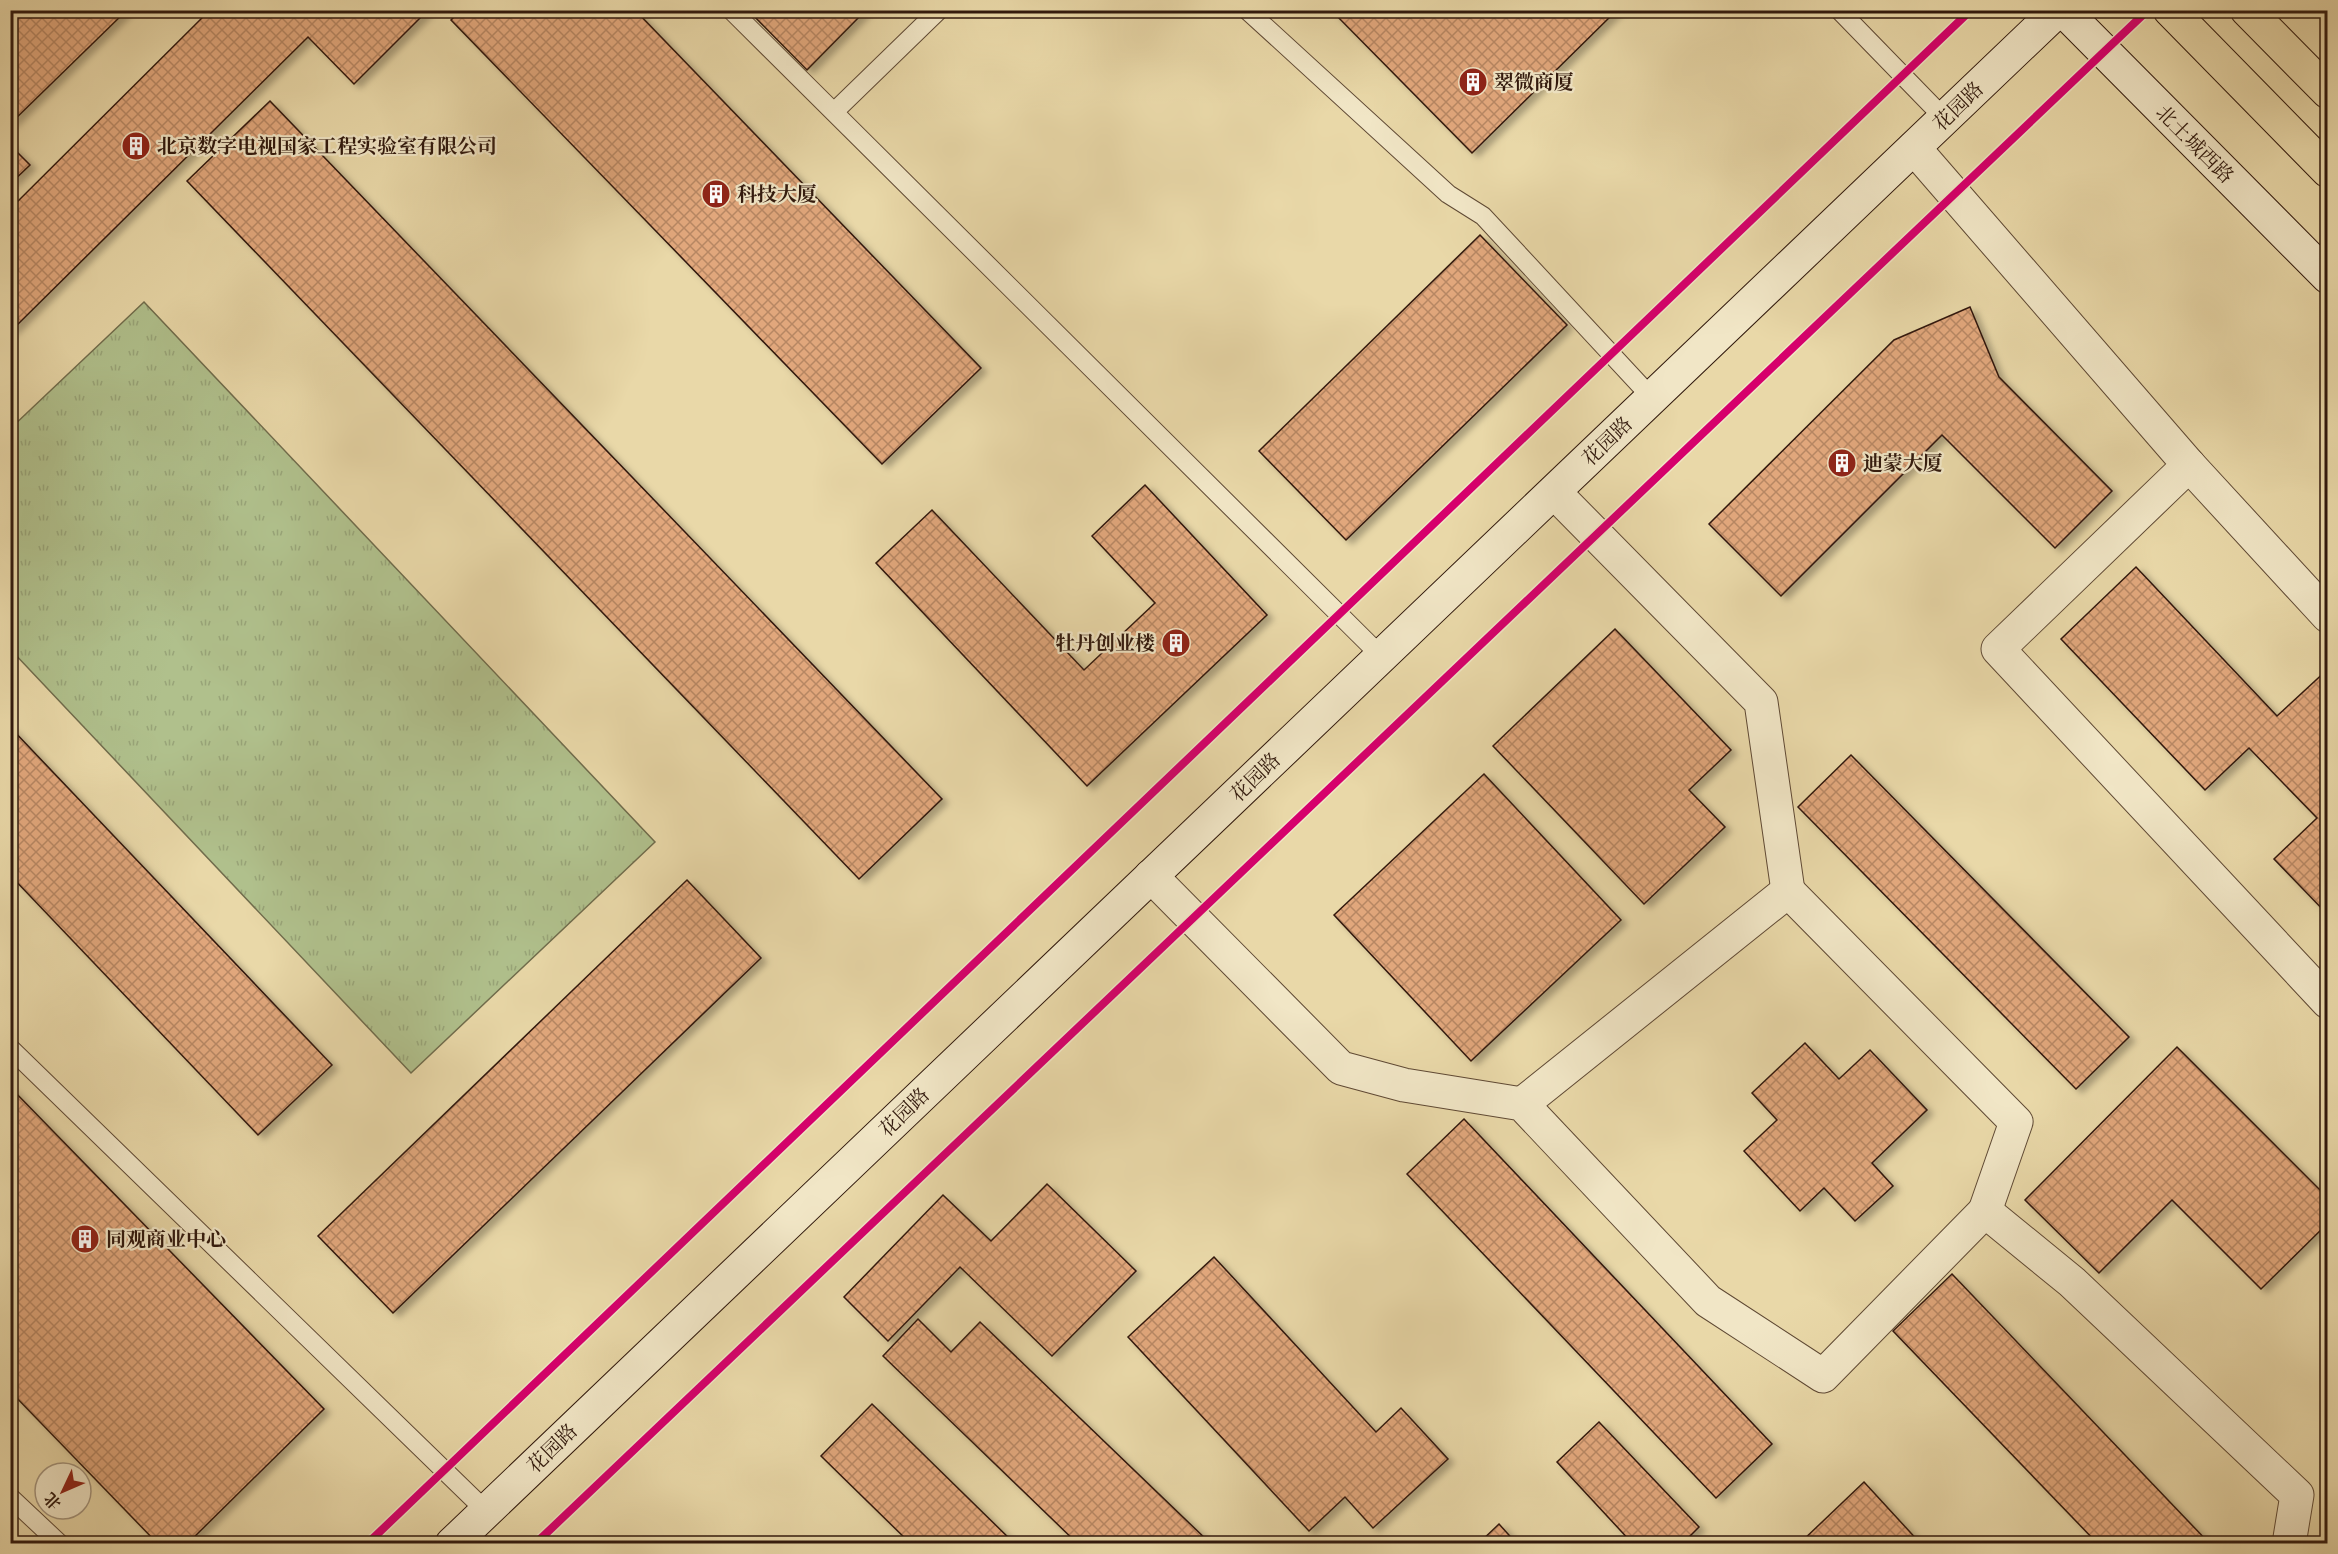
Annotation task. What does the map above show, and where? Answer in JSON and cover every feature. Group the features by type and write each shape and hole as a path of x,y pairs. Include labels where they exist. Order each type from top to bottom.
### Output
{"main road":[{"path":"2170,10 2328,171"},
{"path":"2247,10 2328,92"}],"street":[{"name":"花园路","path":"452,1544 2061,10"},
{"name":"北土城西路","path":"2061,10 2328,277"},
{"path":"1914,148 2188,465 2328,616"},
{"path":"2188,465 1998,649 2328,1002"},
{"path":"1151,876 1341,1068 1404,1085 1522,1104 1708,1301 1823,1376 1985,1211 2016,1122 1788,891 1761,702 1554,492"},
{"path":"1522,1104 1788,891"},
{"path":"1985,1211 2072,1282 2297,1495 2289,1544"}],"lane":[{"path":"731,10 1382,657"},
{"path":"835,111 939,10"},
{"path":"1247,10 1448,194 1483,216 1652,398"},
{"path":"1839,10 1945,119"},
{"path":"10,1048 486,1511"},
{"path":"10,1497 60,1544"}],"green space":[{"path":"144,302 655,842 411,1073 11,650 11,428"}],"building":[{"path":"10,10 127,10 10,124"},
{"name":"北京数字电视国家工程实验室有限公司","path":"210,10 428,10 354,84 308,37 10,332 10,209"},
{"name":"科技大厦","path":"461,10 635,10 981,368 882,464 451,20"},
{"path":"748,10 866,10 807,70"},
{"name":"翠微商厦","path":"1331,10 1617,10 1472,153"},
{"path":"270,101 942,799 859,879 187,181"},
{"path":"10,145 30,165 10,184"},
{"path":"1480,235 1567,325 1346,540 1259,451"},
{"name":"迪蒙大厦","path":"1970,307 1999,377 2112,491 2055,548 1942,435 1781,596 1709,524 1894,340"},
{"name":"牡丹创业楼","path":"1145,485 1267,615 1087,786 876,563 932,510 1084,670 1155,603 1092,536"},
{"path":"2136,567 2277,716 2328,669 2328,915 2274,859 2317,818 2249,748 2205,790 2061,639"},
{"path":"1615,629 1731,750 1689,790 1725,827 1644,904 1493,746"},
{"path":"10,727 332,1065 258,1135 10,875"},
{"path":"1851,755 2129,1037 2076,1089 1798,807"},
{"path":"1484,774 1621,920 1471,1061 1334,915"},
{"path":"687,880 761,958 393,1313 318,1236"},
{"path":"1805,1043 1839,1079 1870,1050 1927,1110 1872,1163 1893,1186 1855,1221 1824,1188 1800,1211 1744,1151 1777,1120 1752,1093"},
{"path":"2177,1047 2328,1198 2328,1223 2261,1289 2172,1200 2099,1273 2025,1200"},
{"name":"同观商业中心","path":"10,1087 324,1409 187,1544 158,1544 93,1477 93,1461 78,1461 10,1391"},
{"path":"1464,1119 1772,1444 1716,1498 1407,1174"},
{"path":"1047,1184 1136,1271 1052,1356 960,1267 888,1341 844,1297 943,1195 991,1241"},
{"path":"1214,1257 1376,1432 1401,1408 1448,1459 1373,1528 1345,1497 1309,1531 1128,1337"},
{"path":"1952,1274 2210,1544 2098,1544 1893,1331"},
{"path":"918,1319 951,1352 980,1322 1211,1544 1078,1544 883,1356"},
{"path":"872,1404 1015,1544 911,1544 821,1456"},
{"path":"1599,1422 1699,1527 1682,1544 1633,1544 1557,1462"},
{"path":"1864,1482 1921,1544 1799,1544"},
{"path":"1499,1524 1517,1544 1478,1544"}],"cycle path":[{"path":"367,1544 1971,10"},
{"path":"535,1544 2148,10"}],"place":[{"name":"翠微商厦","path":"1473,82"},
{"name":"北京数字电视国家工程实验室有限公司","path":"136,146"},
{"name":"科技大厦","path":"716,194"},
{"name":"迪蒙大厦","path":"1842,463"},
{"name":"牡丹创业楼","path":"1176,643"},
{"name":"同观商业中心","path":"85,1239"}]}
